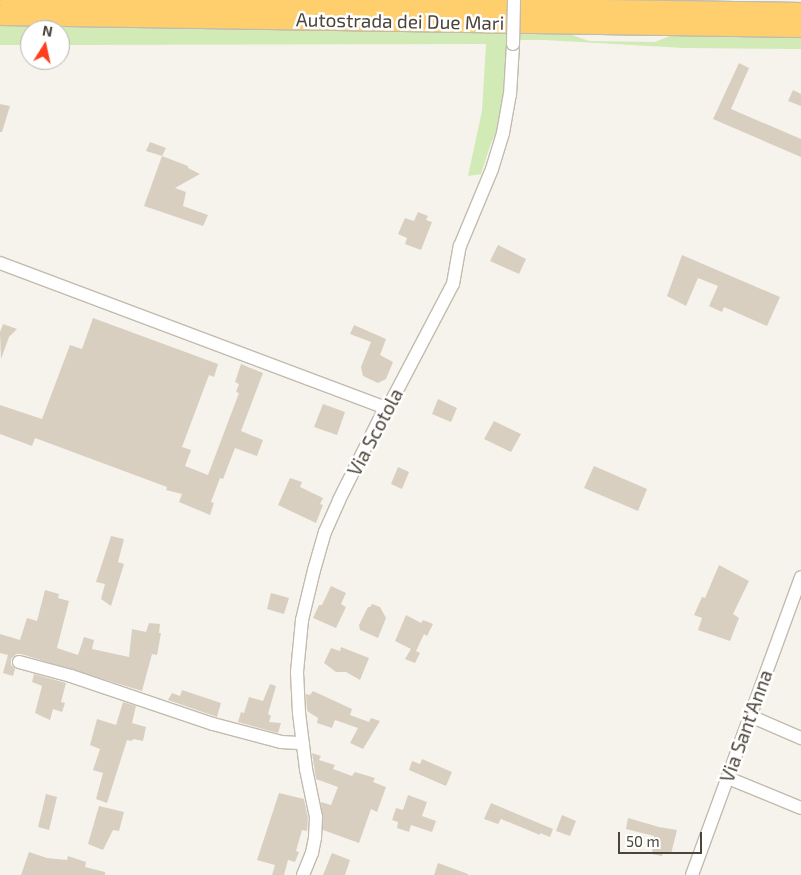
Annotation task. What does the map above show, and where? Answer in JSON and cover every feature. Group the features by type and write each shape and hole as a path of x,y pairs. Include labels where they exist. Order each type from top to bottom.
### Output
{"highway":[{"name":"Autostrada dei Due Mari","path":"8,0 801,12"},
{"name":"Autostrada dei Due Mari","path":"0,15 801,27"}],"street":[{"name":"Via Scotola","path":"303,875 312,853 316,817 303,743 297,672 302,620 314,570 325,532 339,500 385,408 392,400 453,284 460,246 492,169 503,133 510,95 514,0"},
{"path":"0,263 385,408"},
{"name":"Via Sant'Anna","path":"692,875 801,577"},
{"path":"19,662 71,676 213,724 275,740 303,743"},
{"path":"750,716 801,738"},
{"path":"728,778 801,808"}],"green space":[{"path":"0,26 20,26 20,45 0,45"},
{"path":"70,27 569,34 589,41 655,42 672,35 801,37 801,49 684,48 545,40 507,40 504,97 498,129 491,143 481,174 468,176 482,111 486,44 70,45"}],"building":[{"path":"739,63 749,68 731,109 801,139 801,157 713,119"},
{"path":"793,90 801,94 801,106 788,101"},
{"path":"0,104 10,106 2,132 0,132"},
{"path":"150,142 166,148 162,156 146,151"},
{"path":"162,156 188,166 188,168 200,174 175,188 186,192 183,206 208,215 203,226 144,206"},
{"path":"418,212 428,216 426,220 432,222 421,250 405,244 407,238 398,234 405,218 414,221"},
{"path":"498,245 526,259 519,274 490,261"},
{"path":"682,255 780,297 767,326 724,307 722,312 709,306 718,286 698,278 686,306 667,296"},
{"path":"93,318 218,364 214,377 209,375 182,447 191,450 185,466 208,475 239,393 236,392 239,384 235,382 241,364 263,373 241,431 263,440 257,456 235,448 223,479 220,478 211,502 214,503 210,515 179,502 182,494 166,490 167,487 35,438 32,446 0,434 0,405 42,419 70,345 82,349"},
{"path":"3,324 17,329 9,337 1,359 0,332"},
{"path":"354,325 386,339 380,355 393,362 386,379 378,383 363,376 361,367 371,342 350,334"},
{"path":"438,399 457,408 451,422 432,414"},
{"path":"323,404 345,412 337,435 314,427"},
{"path":"494,421 521,434 511,452 484,439"},
{"path":"594,466 647,489 638,511 584,488"},
{"path":"398,467 409,472 402,489 391,484"},
{"path":"290,478 302,482 300,487 323,498 320,504 323,505 316,523 278,505"},
{"path":"111,536 124,539 118,562 124,564 111,606 101,599 105,584 96,582"},
{"path":"719,565 749,581 733,614 739,618 730,641 698,630 702,618 694,615 702,597 705,598"},
{"path":"331,586 346,593 341,604 346,607 336,628 313,618"},
{"path":"45,590 59,594 58,598 69,601 57,648 78,655 84,637 94,640 92,649 129,657 132,629 146,632 149,623 160,624 159,633 161,633 157,655 152,654 142,691 21,654 16,654 11,659 11,665 15,669 13,676 3,673 8,655 0,653 0,634 20,640 27,618 37,621"},
{"path":"271,593 289,598 284,614 267,609"},
{"path":"372,604 380,607 386,618 378,638 360,630 359,625 368,607"},
{"path":"406,615 421,623 423,620 433,624 427,636 424,634 416,651 420,653 415,663 405,659 411,649 395,641"},
{"path":"341,647 369,658 360,680 346,672 336,672 324,663 331,648 340,651"},
{"path":"34,674 66,683 61,702 65,703 62,712 53,709 50,720 35,713 42,686 32,682"},
{"path":"270,684 276,686 268,714 271,716 269,722 281,723 278,733 238,722 241,712 244,713 249,697 263,701"},
{"path":"182,690 221,703 217,717 168,700 172,693 180,696"},
{"path":"313,691 352,709 350,715 369,722 371,718 380,721 363,749 350,743 358,728 335,720 332,728 317,723 318,718 307,711 306,694 310,695"},
{"path":"123,702 136,706 132,723 146,727 143,741 127,740 107,803 96,799 103,773 93,770 100,749 90,745 97,719 116,725"},
{"path":"312,753 321,756 319,760 335,765 333,769 352,776 355,772 375,778 373,782 386,787 377,812 371,809 359,843 323,830 321,802 331,805 338,787 316,779"},
{"path":"422,759 452,772 446,786 409,770 412,761 420,764"},
{"path":"279,793 304,799 308,818 307,831 302,830 296,851 299,852 295,862 288,860 284,875 272,875 275,865 257,860"},
{"path":"46,794 57,797 49,830 38,827"},
{"path":"408,795 427,802 422,816 436,821 432,832 411,825 409,832 397,828 398,822 392,820 396,808 403,810"},
{"path":"491,803 553,829 550,837 540,833 540,835 501,819 498,824 484,819"},
{"path":"99,806 124,812 119,831 113,830 103,850 88,844"},
{"path":"562,815 576,821 570,836 556,831"},
{"path":"628,818 677,830 671,854 663,852 662,856 652,854 654,836 626,829"},
{"path":"29,852 47,858 67,860 68,856 86,862 85,867 105,872 105,875 21,875"},
{"path":"332,853 350,860 345,875 323,875"},
{"path":"438,863 468,874 468,875 434,875"}]}
